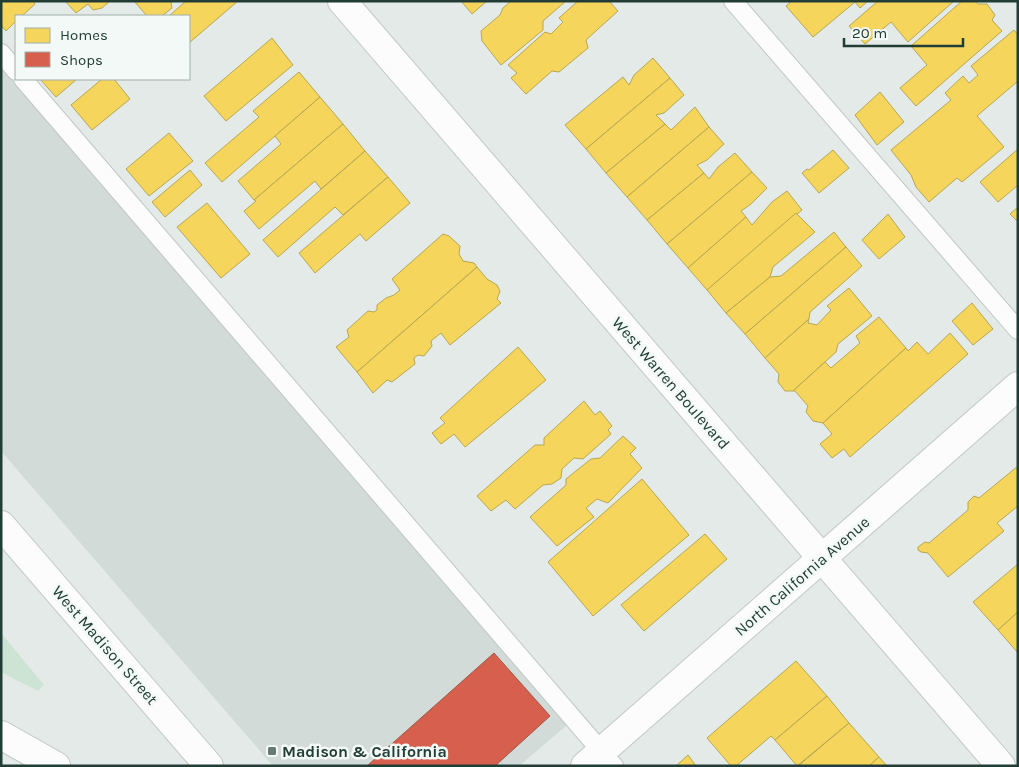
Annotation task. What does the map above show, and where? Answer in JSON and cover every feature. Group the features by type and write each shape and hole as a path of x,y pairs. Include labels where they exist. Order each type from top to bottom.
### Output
{"street":[{"name":"West Warren Boulevard","path":"342,1 1001,766"},
{"name":"North California Avenue","path":"601,761 822,558 1018,386"},
{"name":"West Madison Street","path":"1,525 209,766"},
{"path":"1,735 56,766"}],"lane":[{"path":"733,1 1018,330"},
{"path":"1,53 15,70"},
{"path":"24,80 601,761"}],"shaded area":[{"path":"1,53 15,69 15,80 24,80 574,719 519,766 273,766 1,451"}],"green space":[{"path":"1,633 44,685 38,691 1,672"}],"building: Homes":[{"path":"1,1 33,1 35,4 23,15 15,15 15,22 6,31 1,25"},
{"path":"65,1 110,1 102,8 93,10 88,4 76,13"},
{"path":"134,1 173,1 171,3 172,8 163,15 146,15"},
{"path":"186,1 238,1 190,42 190,15 170,15"},
{"path":"461,1 487,1 472,14"},
{"path":"511,1 566,1 543,21 543,30 501,65 482,41 481,31 500,15 503,8"},
{"path":"578,1 609,1 618,11 586,40 588,48 559,72 552,71 526,94 511,78 517,73 508,65 545,32 551,34 563,22 559,18"},
{"path":"792,1 868,1 860,8 855,2 813,37 786,6"},
{"path":"878,1 954,1 908,42 891,22 865,44 849,26"},
{"path":"962,1 975,1 978,4 987,4 995,15 992,20 1002,31 916,106 900,88 927,65 911,46"},
{"path":"1014,30 1018,35 1018,81 977,116 1004,147 962,182 957,178 929,202 916,187 911,175 891,150 951,100 945,93 963,76 969,83 978,75 971,66"},
{"path":"272,38 293,65 226,121 204,96"},
{"path":"653,58 670,78 586,149 565,125 623,77 629,85 634,75"},
{"path":"299,72 320,97 222,182 205,163 259,117 253,111"},
{"path":"670,78 684,95 664,113 656,115 665,124 606,173 586,149"},
{"path":"41,80 76,80 56,97"},
{"path":"101,80 115,80 130,99 92,130 71,105"},
{"path":"880,92 904,122 877,145 855,115"},
{"path":"320,97 343,124 254,200 238,181 281,144 275,136"},
{"path":"695,107 709,127 627,197 606,173 665,124 671,130"},
{"path":"343,124 365,151 321,189 315,181 259,229 244,211 256,201 254,200"},
{"path":"709,127 724,144 707,160 697,165 704,173 647,220 627,197"},
{"path":"169,133 193,161 149,196 126,169"},
{"path":"1018,149 1018,185 998,202 980,182"},
{"path":"833,150 849,168 819,193 802,173 807,169 809,170"},
{"path":"365,151 388,177 343,215 335,207 278,257 263,240"},
{"path":"735,153 752,172 667,244 647,220 704,173 709,179 718,167"},
{"path":"190,170 202,185 165,217 152,202"},
{"path":"752,172 767,188 741,211 746,217 688,268 667,244"},
{"path":"388,177 410,203 366,241 360,234 315,273 299,253"},
{"path":"787,191 802,210 707,290 688,268 746,217 752,225 772,202"},
{"path":"207,203 250,254 221,278 177,227"},
{"path":"1018,207 1018,222 1010,214"},
{"path":"796,213 815,232 773,267 770,277 726,313 707,290"},
{"path":"888,214 905,237 879,259 862,240"},
{"path":"834,232 846,247 745,334 726,313 770,277 781,276"},
{"path":"443,234 449,236 460,246 459,254 463,261 474,263 477,267 357,372 336,347 349,337 347,330 368,311 374,312 377,310 377,305 400,290 392,279"},
{"path":"846,247 862,266 810,312 809,319 765,358 745,334"},
{"path":"477,267 487,279 497,285 500,291 497,299 501,303 450,345 441,333 431,341 432,346 424,356 418,355 414,358 415,364 392,382 387,380 373,393 357,372"},
{"path":"849,288 872,316 838,344 836,352 793,391 785,391 778,382 779,374 765,358 809,319 808,323 817,325 831,310 827,306"},
{"path":"972,303 993,329 973,345 952,321"},
{"path":"879,317 906,348 823,423 813,421 806,412 808,406 793,391 825,362 831,368 860,343 856,336"},
{"path":"950,333 968,354 850,457 844,449 832,458 820,444 832,434 823,423 906,348 908,351 917,342 928,354"},
{"path":"518,347 546,380 465,447 454,434 441,444 432,433 445,423 440,418"},
{"path":"584,401 595,415 600,411 612,426 608,430 611,434 583,459 574,458 562,469 561,478 552,484 543,485 515,509 506,500 491,511 477,496 535,445 544,445 544,438"},
{"path":"623,436 636,448 630,454 642,468 608,503 597,499 586,508 594,517 557,546 530,517 566,485 566,479 591,459 600,458"},
{"path":"1018,466 1018,506 997,523 1004,531 948,577 928,553 921,552 918,550 918,547 925,542 929,543 968,510 968,502 974,496 979,498"},
{"path":"642,479 689,535 593,616 548,562"},
{"path":"705,534 727,559 644,631 621,605"},
{"path":"1018,564 1018,612 998,630 973,602"},
{"path":"1018,612 1018,653 998,630"},
{"path":"796,661 827,696 775,740 771,736 736,766 731,766 707,738"},
{"path":"827,696 849,723 797,766 775,740"},
{"path":"849,723 879,757 869,766 798,766"},
{"path":"688,755 696,766 676,766"},
{"path":"879,757 887,766 869,766"}],"building: Shops":[{"path":"494,653 550,716 495,766 367,766"}],"place":[{"name":"Madison & California","path":"272,751"}]}
